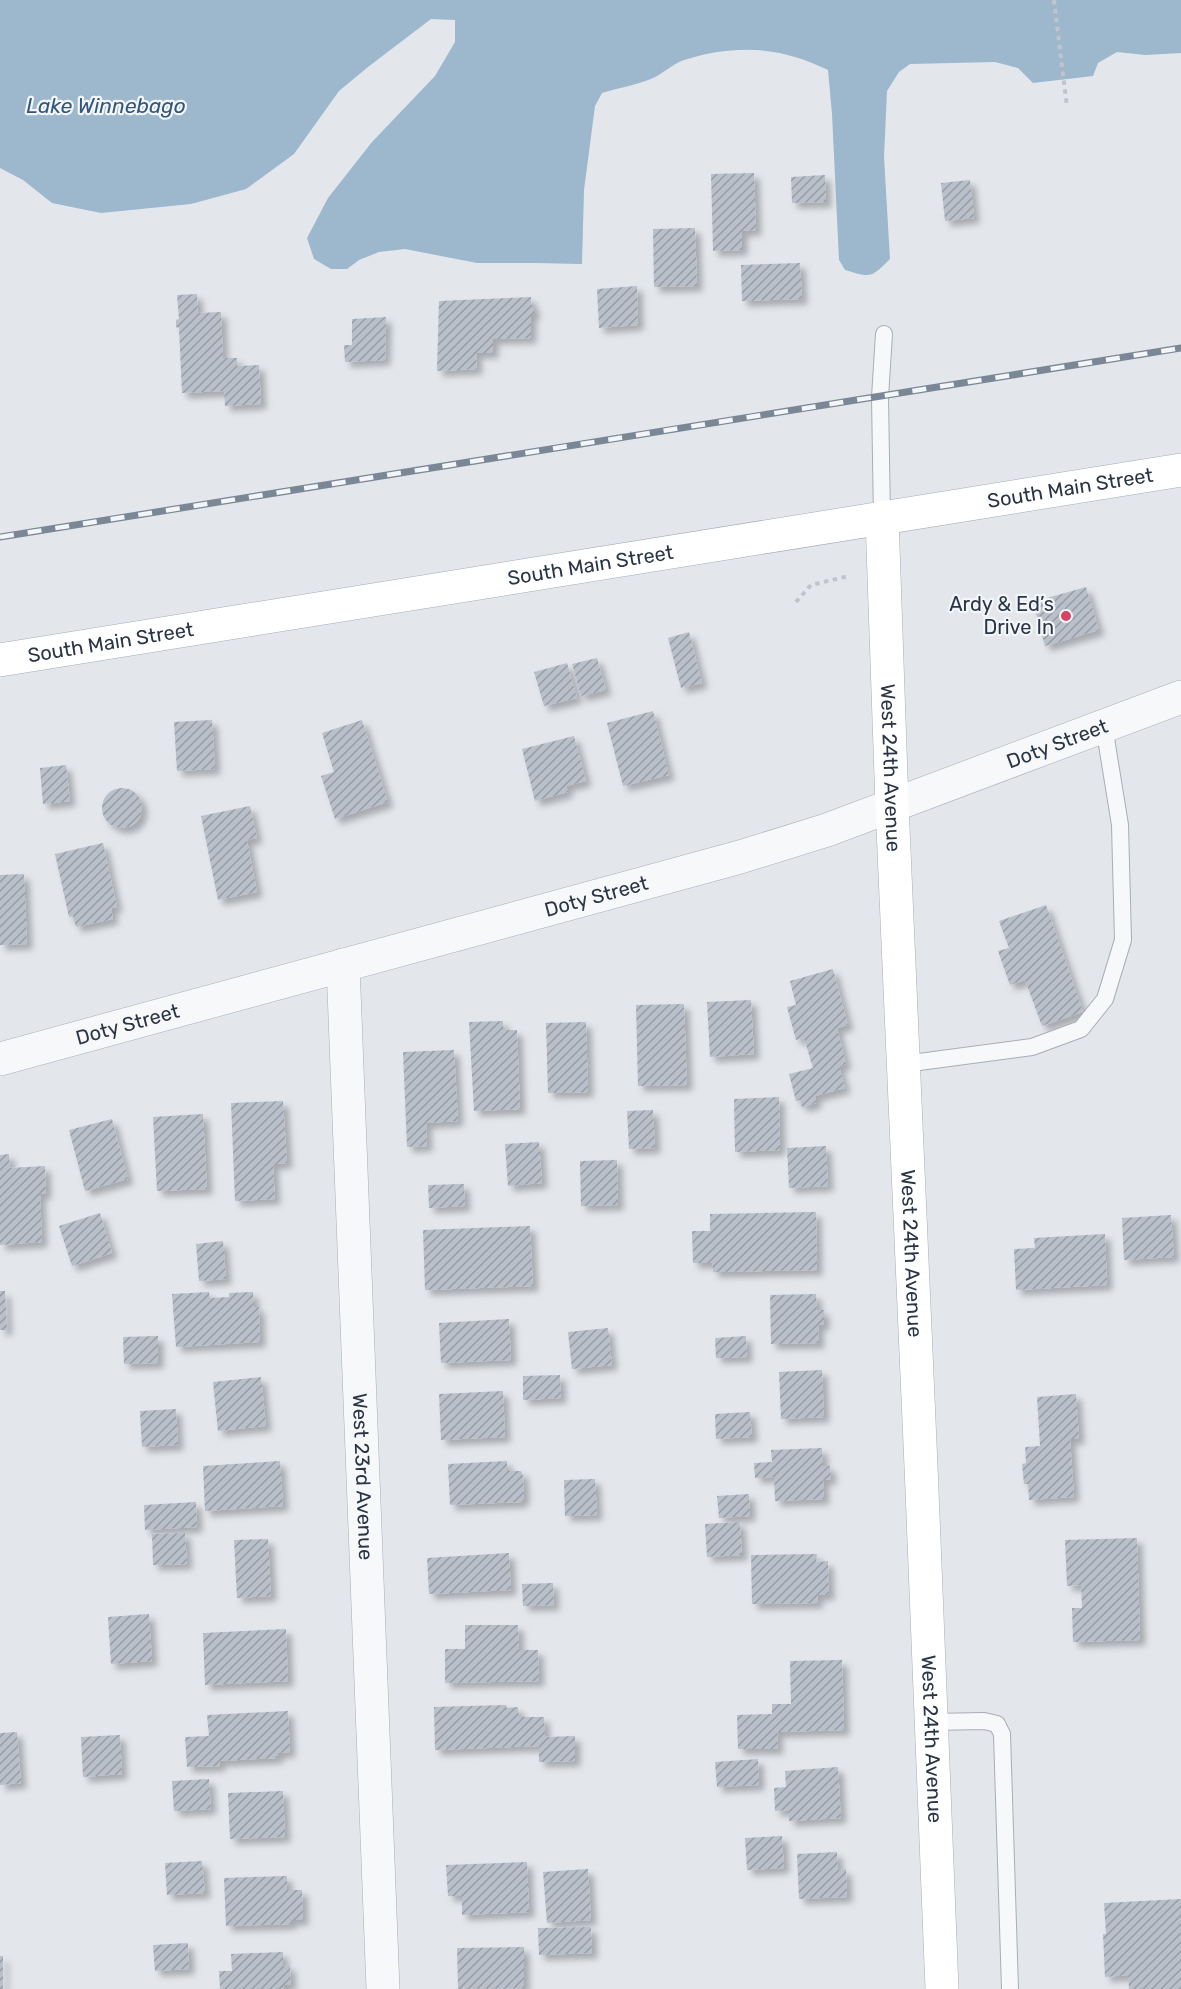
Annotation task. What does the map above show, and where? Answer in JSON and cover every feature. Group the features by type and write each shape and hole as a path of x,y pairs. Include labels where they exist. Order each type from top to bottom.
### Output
{"street":[{"name":"South Main Street","path":"0,660 1181,470"},
{"name":"West 24th Avenue","path":"882,518 942,1989"},
{"name":"Doty Street","path":"0,1059 740,857 827,830 1181,697"},
{"name":"West 23rd Avenue","path":"343,964 383,1989"}],"lane":[{"path":"882,518 880,397 884,334"},
{"path":"904,1064 1032,1047 1081,1029 1105,999 1124,940 1120,825 1104,726"},
{"path":"931,1722 984,1721 997,1724 1002,1734 1010,1989"}],"path":[{"path":"1054,0 1067,107"},
{"path":"796,602 811,585 884,567"}],"water":[{"name":"Lake Winnebago","path":"0,0 1181,0 1181,53 1145,55 1117,52 1098,63 1093,76 1033,83 1018,68 995,62 910,64 899,72 887,91 884,157 890,259 870,275 845,270 839,260 828,70 792,56 757,50 721,51 684,60 651,79 602,93 595,106 584,190 582,264 477,263 405,249 379,252 359,260 347,269 331,269 314,259 307,238 328,198 372,142 435,76 455,42 455,20 431,19 368,67 339,91 294,154 246,189 191,204 101,213 52,203 23,180 0,168"}],"building":[{"path":"754,173 756,230 742,231 742,250 713,251 711,174"},
{"path":"825,175 826,202 792,203 791,177"},
{"path":"970,180 974,218 945,221 941,183"},
{"path":"695,228 697,286 654,287 653,229"},
{"path":"800,263 802,299 742,301 741,265"},
{"path":"637,286 638,325 599,328 597,289"},
{"path":"197,294 198,313 221,312 223,358 237,358 237,366 259,365 261,404 225,406 224,391 182,393 179,328 176,327 176,320 179,319 177,295"},
{"path":"531,297 534,315 531,315 531,338 493,339 493,353 476,353 477,369 437,371 439,301"},
{"path":"386,317 385,360 345,362 344,345 352,345 352,319"},
{"name":"Ardy & Ed’s Drive In","path":"1086,587 1099,630 1045,646 1033,602"},
{"path":"689,632 702,683 681,688 668,638"},
{"path":"597,658 606,690 581,696 572,664"},
{"path":"567,663 577,698 544,706 534,672"},
{"path":"653,711 669,775 623,786 607,723"},
{"path":"212,720 215,769 177,771 174,722"},
{"path":"362,720 388,802 335,819 321,776 334,772 322,733"},
{"path":"574,736 586,781 566,786 568,792 535,801 522,749"},
{"path":"66,765 70,801 43,804 40,768"},
{"path":"122,788 136,794 142,808 136,822 122,828 108,822 102,808 108,794"},
{"path":"250,806 257,838 247,840 257,892 218,900 201,816"},
{"path":"103,843 117,907 111,908 113,919 76,927 73,916 69,917 55,854"},
{"path":"24,874 27,944 0,945 0,875"},
{"path":"1046,905 1083,1012 1042,1026 1025,980 1010,985 998,951 1009,948 999,921"},
{"path":"833,969 848,1025 837,1028 846,1064 839,1066 845,1088 815,1096 816,1103 802,1107 800,1100 796,1101 789,1074 813,1068 804,1038 796,1040 787,1007 796,1005 790,981"},
{"path":"751,1000 754,1054 710,1057 707,1002"},
{"path":"684,1004 687,1085 638,1086 636,1005"},
{"path":"503,1021 503,1030 517,1030 520,1109 474,1111 469,1022"},
{"path":"586,1022 588,1092 548,1093 546,1023"},
{"path":"454,1050 458,1121 426,1123 427,1146 407,1147 403,1052"},
{"path":"779,1097 780,1150 735,1152 734,1099"},
{"path":"283,1101 287,1163 273,1164 275,1199 235,1201 231,1103"},
{"path":"653,1110 655,1148 629,1149 627,1111"},
{"path":"203,1114 207,1189 157,1191 153,1117"},
{"path":"112,1119 128,1179 85,1191 69,1130"},
{"path":"539,1142 542,1183 508,1186 505,1144"},
{"path":"826,1146 828,1186 789,1188 787,1148"},
{"path":"9,1154 10,1168 45,1166 46,1194 40,1194 42,1242 0,1245 0,1155"},
{"path":"617,1160 618,1205 581,1206 580,1161"},
{"path":"464,1184 465,1206 429,1208 428,1185"},
{"path":"816,1212 817,1270 713,1272 712,1263 693,1263 692,1231 710,1231 710,1214"},
{"path":"100,1213 112,1253 72,1266 59,1226"},
{"path":"1171,1215 1174,1257 1124,1260 1122,1218"},
{"path":"530,1226 533,1286 425,1290 423,1230"},
{"path":"1105,1234 1107,1285 1016,1290 1014,1249 1035,1248 1034,1238"},
{"path":"223,1241 226,1279 199,1281 196,1244"},
{"path":"0,1291 5,1291 7,1330 0,1330"},
{"path":"209,1292 210,1298 229,1297 229,1293 253,1292 254,1307 259,1307 260,1342 176,1347 172,1294"},
{"path":"816,1294 817,1310 824,1310 824,1325 818,1325 819,1343 771,1344 770,1295"},
{"path":"509,1319 511,1360 441,1363 439,1323"},
{"path":"608,1328 612,1365 572,1369 568,1332"},
{"path":"158,1336 158,1363 124,1364 123,1337"},
{"path":"746,1336 747,1357 716,1358 715,1338"},
{"path":"822,1370 824,1417 781,1419 779,1372"},
{"path":"560,1375 561,1398 523,1400 523,1376"},
{"path":"261,1377 266,1426 218,1431 213,1382"},
{"path":"503,1391 505,1437 441,1440 439,1394"},
{"path":"1076,1394 1079,1439 1070,1439 1074,1497 1029,1500 1028,1484 1024,1484 1022,1464 1026,1463 1025,1447 1040,1446 1037,1397"},
{"path":"176,1409 178,1445 142,1447 140,1411"},
{"path":"750,1412 752,1437 716,1439 715,1414"},
{"path":"822,1448 823,1466 830,1466 831,1479 823,1480 824,1499 775,1501 774,1477 755,1478 754,1463 772,1462 771,1450"},
{"path":"280,1461 283,1506 205,1511 203,1466"},
{"path":"507,1461 507,1471 521,1471 523,1476 524,1497 521,1502 450,1505 448,1464"},
{"path":"595,1479 597,1515 565,1516 564,1480"},
{"path":"749,1494 750,1516 719,1518 717,1496"},
{"path":"196,1502 197,1527 145,1530 144,1505"},
{"path":"740,1522 742,1555 707,1557 705,1524"},
{"path":"185,1533 187,1564 153,1565 152,1534"},
{"path":"1137,1538 1140,1640 1073,1642 1072,1608 1082,1608 1081,1585 1067,1586 1065,1540"},
{"path":"268,1539 271,1596 237,1598 234,1540"},
{"path":"509,1553 511,1590 429,1594 427,1558"},
{"path":"817,1554 816,1562 828,1561 829,1595 817,1595 818,1603 752,1604 751,1555"},
{"path":"553,1583 554,1605 523,1606 522,1584"},
{"path":"149,1614 152,1661 111,1664 108,1617"},
{"path":"465,1625 518,1625 519,1650 538,1650 539,1681 445,1683 445,1649 465,1649"},
{"path":"286,1629 288,1681 205,1685 203,1633"},
{"path":"842,1660 844,1730 777,1732 778,1749 738,1749 737,1715 772,1714 772,1704 791,1704 790,1661"},
{"path":"506,1705 507,1708 518,1707 519,1717 544,1717 545,1737 575,1736 575,1761 539,1762 539,1746 435,1750 434,1707"},
{"path":"288,1711 290,1752 277,1753 278,1758 219,1761 220,1766 187,1767 185,1737 209,1736 207,1715"},
{"path":"17,1732 21,1783 0,1785 0,1733"},
{"path":"120,1735 122,1774 83,1777 81,1737"},
{"path":"758,1759 759,1785 717,1787 715,1762"},
{"path":"838,1767 841,1818 789,1821 788,1810 775,1811 774,1788 786,1787 785,1771"},
{"path":"209,1779 211,1809 174,1811 172,1781"},
{"path":"283,1791 285,1837 230,1839 228,1793"},
{"path":"782,1836 784,1868 747,1870 745,1838"},
{"path":"837,1852 838,1870 846,1869 847,1897 799,1899 797,1854"},
{"path":"202,1861 205,1893 167,1895 165,1863"},
{"path":"527,1862 529,1912 462,1915 462,1896 448,1896 446,1865"},
{"path":"588,1869 591,1920 547,1923 543,1872"},
{"path":"287,1876 287,1890 302,1890 303,1920 291,1920 291,1924 226,1926 224,1878"},
{"path":"1181,1899 1181,1989 1129,1989 1128,1975 1105,1977 1104,1903"},
{"path":"591,1927 592,1953 539,1955 538,1928"},
{"path":"188,1943 189,1969 155,1971 153,1945"},
{"path":"524,1947 524,1988 458,1989 457,1948"},
{"path":"283,1952 283,1966 290,1965 291,1985 284,1985 284,1989 220,1989 219,1971 232,1971 231,1954"},
{"path":"0,1956 3,1956 3,1989 0,1989"}],"railway":[{"path":"0,537 1181,348"}],"place":[{"name":"Ardy & Ed’s Drive In","path":"1066,616"}]}
